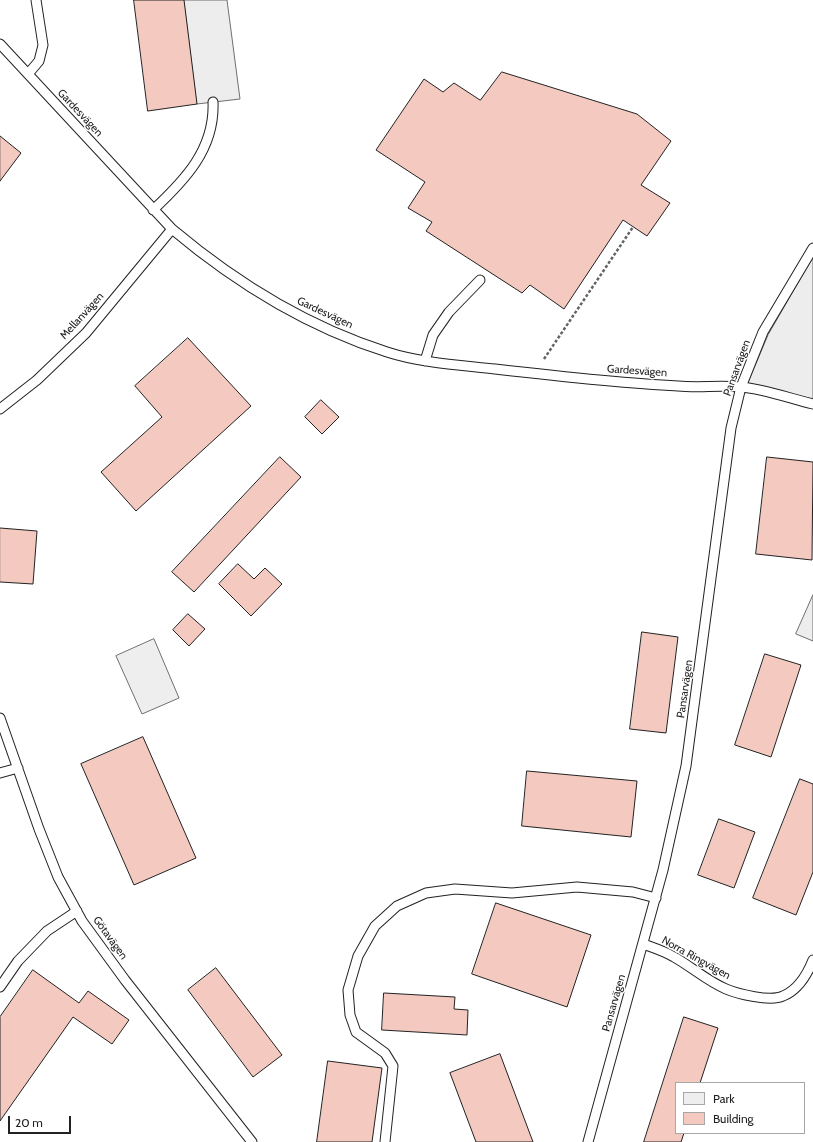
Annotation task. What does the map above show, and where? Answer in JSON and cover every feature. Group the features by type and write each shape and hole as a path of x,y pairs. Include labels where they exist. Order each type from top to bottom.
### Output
{"lane":[{"path":"28,74 39,61 43,45 36,0"},
{"name":"Gardesvägen","path":"0,44 172,229 204,256 292,311 341,335 388,353 425,361 608,382 681,387 741,387"},
{"path":"153,210 192,171 209,137 214,120 213,102"},
{"name":"Mellanvägen","path":"0,409 37,380 86,333 172,229"},
{"name":"Pansarvägen","path":"588,1142 656,898 675,822 686,766 731,428 741,387 763,332 813,248"},
{"path":"425,361 433,335 449,312 480,280"},
{"path":"741,387 813,404"},
{"name":"Götavägen","path":"0,718 39,829 58,877 77,911 125,980 252,1142"},
{"path":"0,773 18,768"},
{"path":"385,1142 393,1066 386,1053 356,1032 350,1015 348,990 358,956 375,926 398,906 426,893 455,889 512,893 577,887 633,892 656,898"},
{"path":"0,987 18,961 46,931 77,911"},
{"name":"Norra Ringvägen","path":"643,944 660,950 675,958 726,989 755,997 782,997 798,986 809,970 813,960"}],"path":[{"path":"534,373 633,227"}],"green space":[{"path":"154,639 179,698 142,714 116,656"}],"shaded area":[{"path":"184,0 227,0 240,99 197,104"},
{"path":"813,257 813,399 747,385 768,335"},
{"path":"813,595 813,641 796,634"}],"building":[{"path":"134,0 184,0 197,104 148,111"},
{"path":"502,72 637,114 671,141 641,185 670,203 647,236 623,220 564,309 530,285 522,293 426,231 432,222 408,208 425,182 376,150 424,79 443,92 454,83 480,100"},
{"path":"0,136 21,153 0,181"},
{"path":"188,338 251,406 136,511 101,472 162,417 135,386"},
{"path":"321,400 339,417 322,434 305,417"},
{"path":"280,457 301,477 194,592 172,572"},
{"path":"767,457 813,462 812,560 756,554"},
{"path":"0,528 37,531 33,584 0,582"},
{"path":"238,564 254,579 265,568 282,584 251,616 219,584"},
{"path":"188,614 205,629 189,646 173,630"},
{"path":"642,632 678,637 666,733 630,729"},
{"path":"765,654 801,665 771,757 735,745"},
{"path":"143,737 196,858 134,885 81,764"},
{"path":"527,771 637,781 631,837 522,826"},
{"path":"800,779 813,784 813,872 796,915 753,898"},
{"path":"719,819 755,832 734,888 698,875"},
{"path":"496,903 591,935 567,1007 472,974"},
{"path":"216,968 282,1055 253,1077 188,990"},
{"path":"33,970 79,1003 88,991 129,1020 112,1044 73,1017 0,1121 0,1017"},
{"path":"384,993 455,997 454,1009 468,1010 467,1035 382,1030"},
{"path":"684,1017 718,1028 700,1082 675,1082 675,1134 684,1134 681,1142 644,1142"},
{"path":"500,1054 533,1142 476,1142 450,1073"},
{"path":"328,1061 382,1068 372,1142 317,1142"}]}
